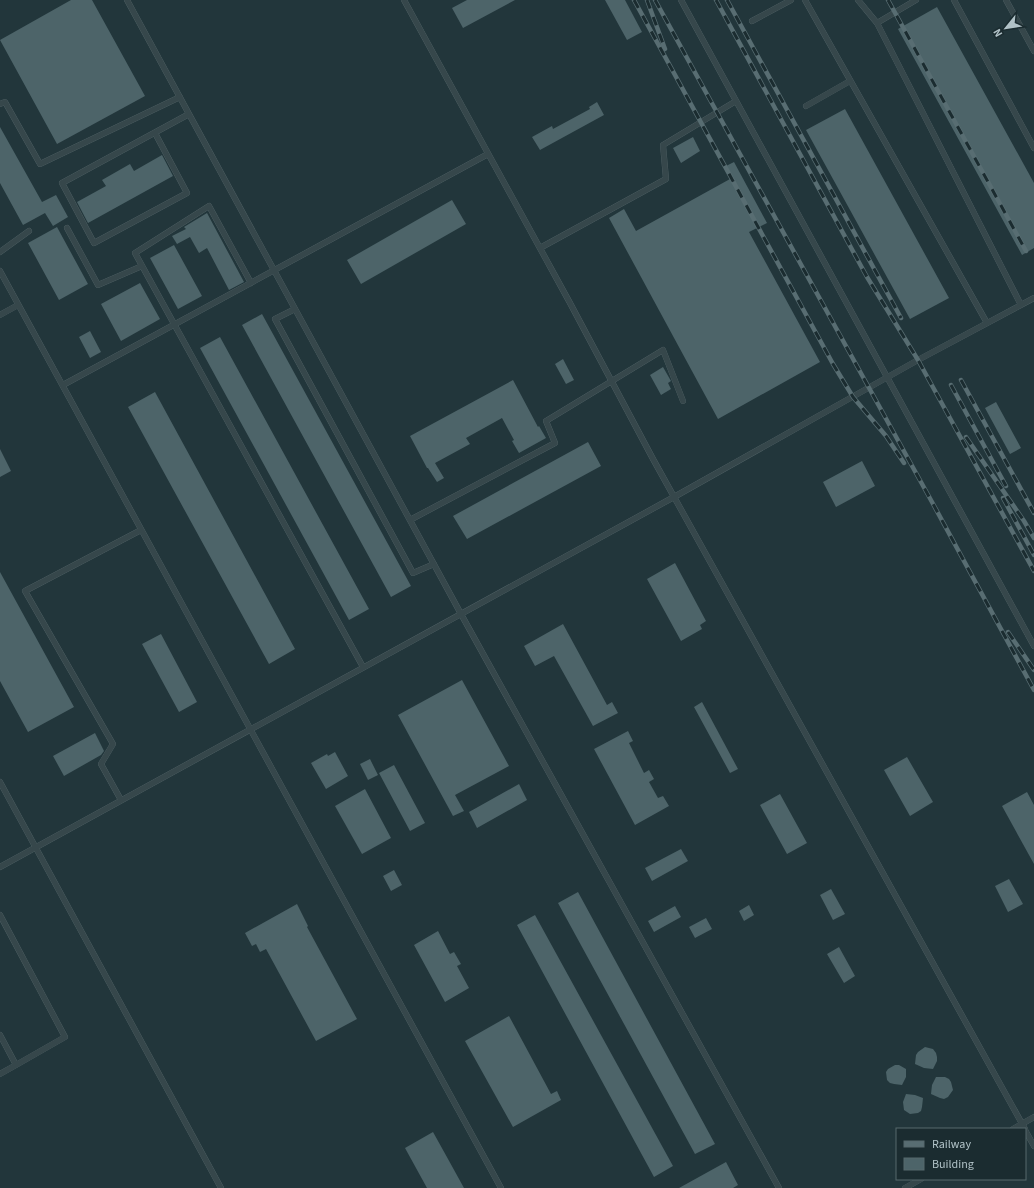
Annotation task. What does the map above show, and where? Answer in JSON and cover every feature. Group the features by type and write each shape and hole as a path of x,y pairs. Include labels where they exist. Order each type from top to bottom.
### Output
{"lane":[{"path":"404,0 674,497 1024,1128 1034,1117"},
{"path":"681,0 1034,646"},
{"path":"752,21 791,0"},
{"path":"805,0 987,323"},
{"path":"858,0 877,23 1021,305"},
{"path":"877,23 916,0"},
{"path":"954,0 1034,148"},
{"path":"1006,0 1034,51"},
{"path":"129,1 461,614 779,1188"},
{"path":"806,106 850,81"},
{"path":"0,104 5,102 40,164 180,97"},
{"path":"540,248 666,179 663,146 736,101"},
{"path":"155,133 187,193 94,243 62,183 189,114"},
{"path":"63,385 488,154"},
{"path":"251,283 209,206 135,253 363,667"},
{"path":"67,228 98,285 142,266"},
{"path":"0,252 29,231"},
{"path":"0,271 501,1188"},
{"path":"0,867 1034,298"},
{"path":"0,315 18,304"},
{"path":"296,309 275,319 413,573 434,564"},
{"path":"410,520 555,443 546,421 663,350 683,400"},
{"path":"121,800 101,764 113,744 25,591 142,530"},
{"path":"0,782 221,1188"},
{"path":"0,915 65,1037 0,1074"},
{"path":"0,1035 16,1065"},
{"path":"1026,1132 1034,1146"},
{"path":"905,1188 919,1180"}],"building":[{"path":"71,0 92,0 145,96 57,144 0,40"},
{"path":"467,0 515,0 463,28 452,8"},
{"path":"605,0 625,0 642,32 627,40"},
{"path":"937,7 1034,183 1034,248 1022,255 898,29"},
{"path":"597,102 604,115 540,150 532,137 552,126 553,129 590,109 589,107"},
{"path":"845,109 949,298 910,319 806,130"},
{"path":"0,127 42,202 56,195 68,217 53,226 45,213 23,225 0,183"},
{"path":"693,137 700,151 681,163 673,148"},
{"path":"162,155 173,176 88,223 77,202 106,186 102,180 130,164 134,171"},
{"path":"734,162 767,223 749,232 820,362 718,419 609,218 624,209 636,231 730,179 724,167"},
{"path":"452,200 466,224 361,284 347,260"},
{"path":"207,213 244,282 229,290 207,248 199,253 190,237 177,244 172,236 186,229 184,227"},
{"path":"57,227 88,284 59,300 28,243"},
{"path":"174,245 202,296 178,309 150,258"},
{"path":"140,283 160,319 121,341 101,304"},
{"path":"262,314 411,586 391,597 242,325"},
{"path":"90,331 101,352 90,358 79,337"},
{"path":"220,337 369,609 349,620 200,348"},
{"path":"563,359 574,380 566,384 555,364"},
{"path":"663,367 671,381 668,383 671,389 661,395 650,375"},
{"path":"513,380 538,427 539,426 546,438 519,453 502,418 466,438 470,444 435,463 444,478 437,482 427,468 410,436"},
{"path":"155,392 295,649 269,664 128,407"},
{"path":"996,402 1021,448 1010,454 985,408"},
{"path":"588,442 601,466 467,539 453,516"},
{"path":"0,449 11,471 0,477"},
{"path":"862,461 875,486 836,507 823,482"},
{"path":"675,563 706,621 700,625 702,629 681,641 647,579"},
{"path":"0,572 74,707 28,732 0,681"},
{"path":"563,624 607,705 612,702 618,713 593,726 554,656 535,666 524,646"},
{"path":"161,634 197,702 179,712 142,644"},
{"path":"462,680 509,766 455,795 464,811 453,816 398,715"},
{"path":"702,702 738,769 730,773 694,707"},
{"path":"628,731 633,741 629,743 644,773 649,770 654,779 649,782 658,798 663,796 669,806 635,825 594,749"},
{"path":"95,733 104,751 101,755 64,776 53,756"},
{"path":"335,752 348,776 326,789 311,763 327,754 328,756"},
{"path":"907,757 933,802 910,816 884,770"},
{"path":"370,759 378,775 368,780 360,764"},
{"path":"394,765 425,823 410,831 379,773"},
{"path":"519,784 527,800 477,828 469,812"},
{"path":"365,789 391,838 362,854 335,806"},
{"path":"1027,792 1034,805 1034,864 1002,806"},
{"path":"780,794 807,843 787,854 760,805"},
{"path":"681,849 688,861 652,881 645,868"},
{"path":"394,870 402,885 391,891 383,876"},
{"path":"1009,879 1023,904 1008,912 995,886"},
{"path":"831,889 845,914 833,920 820,895"},
{"path":"578,892 715,1144 695,1154 558,903"},
{"path":"297,904 308,926 307,927 357,1019 316,1041 266,949 260,952 256,944 252,946 245,933"},
{"path":"749,905 754,915 744,921 739,911"},
{"path":"675,906 681,917 654,932 648,921"},
{"path":"535,915 673,1166 654,1177 517,925"},
{"path":"706,918 712,929 695,938 689,927"},
{"path":"438,931 450,954 454,952 461,964 457,966 469,988 445,1002 414,945"},
{"path":"839,947 855,976 844,983 827,954"},
{"path":"509,1016 551,1094 557,1091 561,1100 513,1127 465,1041"},
{"path":"925,1047 933,1049 936,1053 937,1061 933,1069 924,1068 915,1064 916,1055"},
{"path":"895,1065 899,1065 906,1069 906,1077 902,1085 890,1083 887,1080 886,1072"},
{"path":"936,1077 945,1077 951,1082 953,1090 948,1097 944,1099 931,1094 932,1085"},
{"path":"906,1094 923,1098 921,1111 910,1114 904,1110 903,1102"},
{"path":"433,1132 464,1188 427,1188 405,1148"},
{"path":"726,1162 738,1185 733,1188 679,1188"}],"railway":[{"path":"634,0 833,364 853,397 886,436 904,463"},
{"path":"647,0 665,49"},
{"path":"655,0 1034,690"},
{"path":"716,0 867,277 918,360 1034,571"},
{"path":"727,0 901,318"},
{"path":"888,0 1026,251"},
{"path":"961,380 1034,513"},
{"path":"951,385 1006,486"},
{"path":"966,437 1034,538"},
{"path":"1003,498 1034,555"},
{"path":"1008,632 1034,670"}]}
